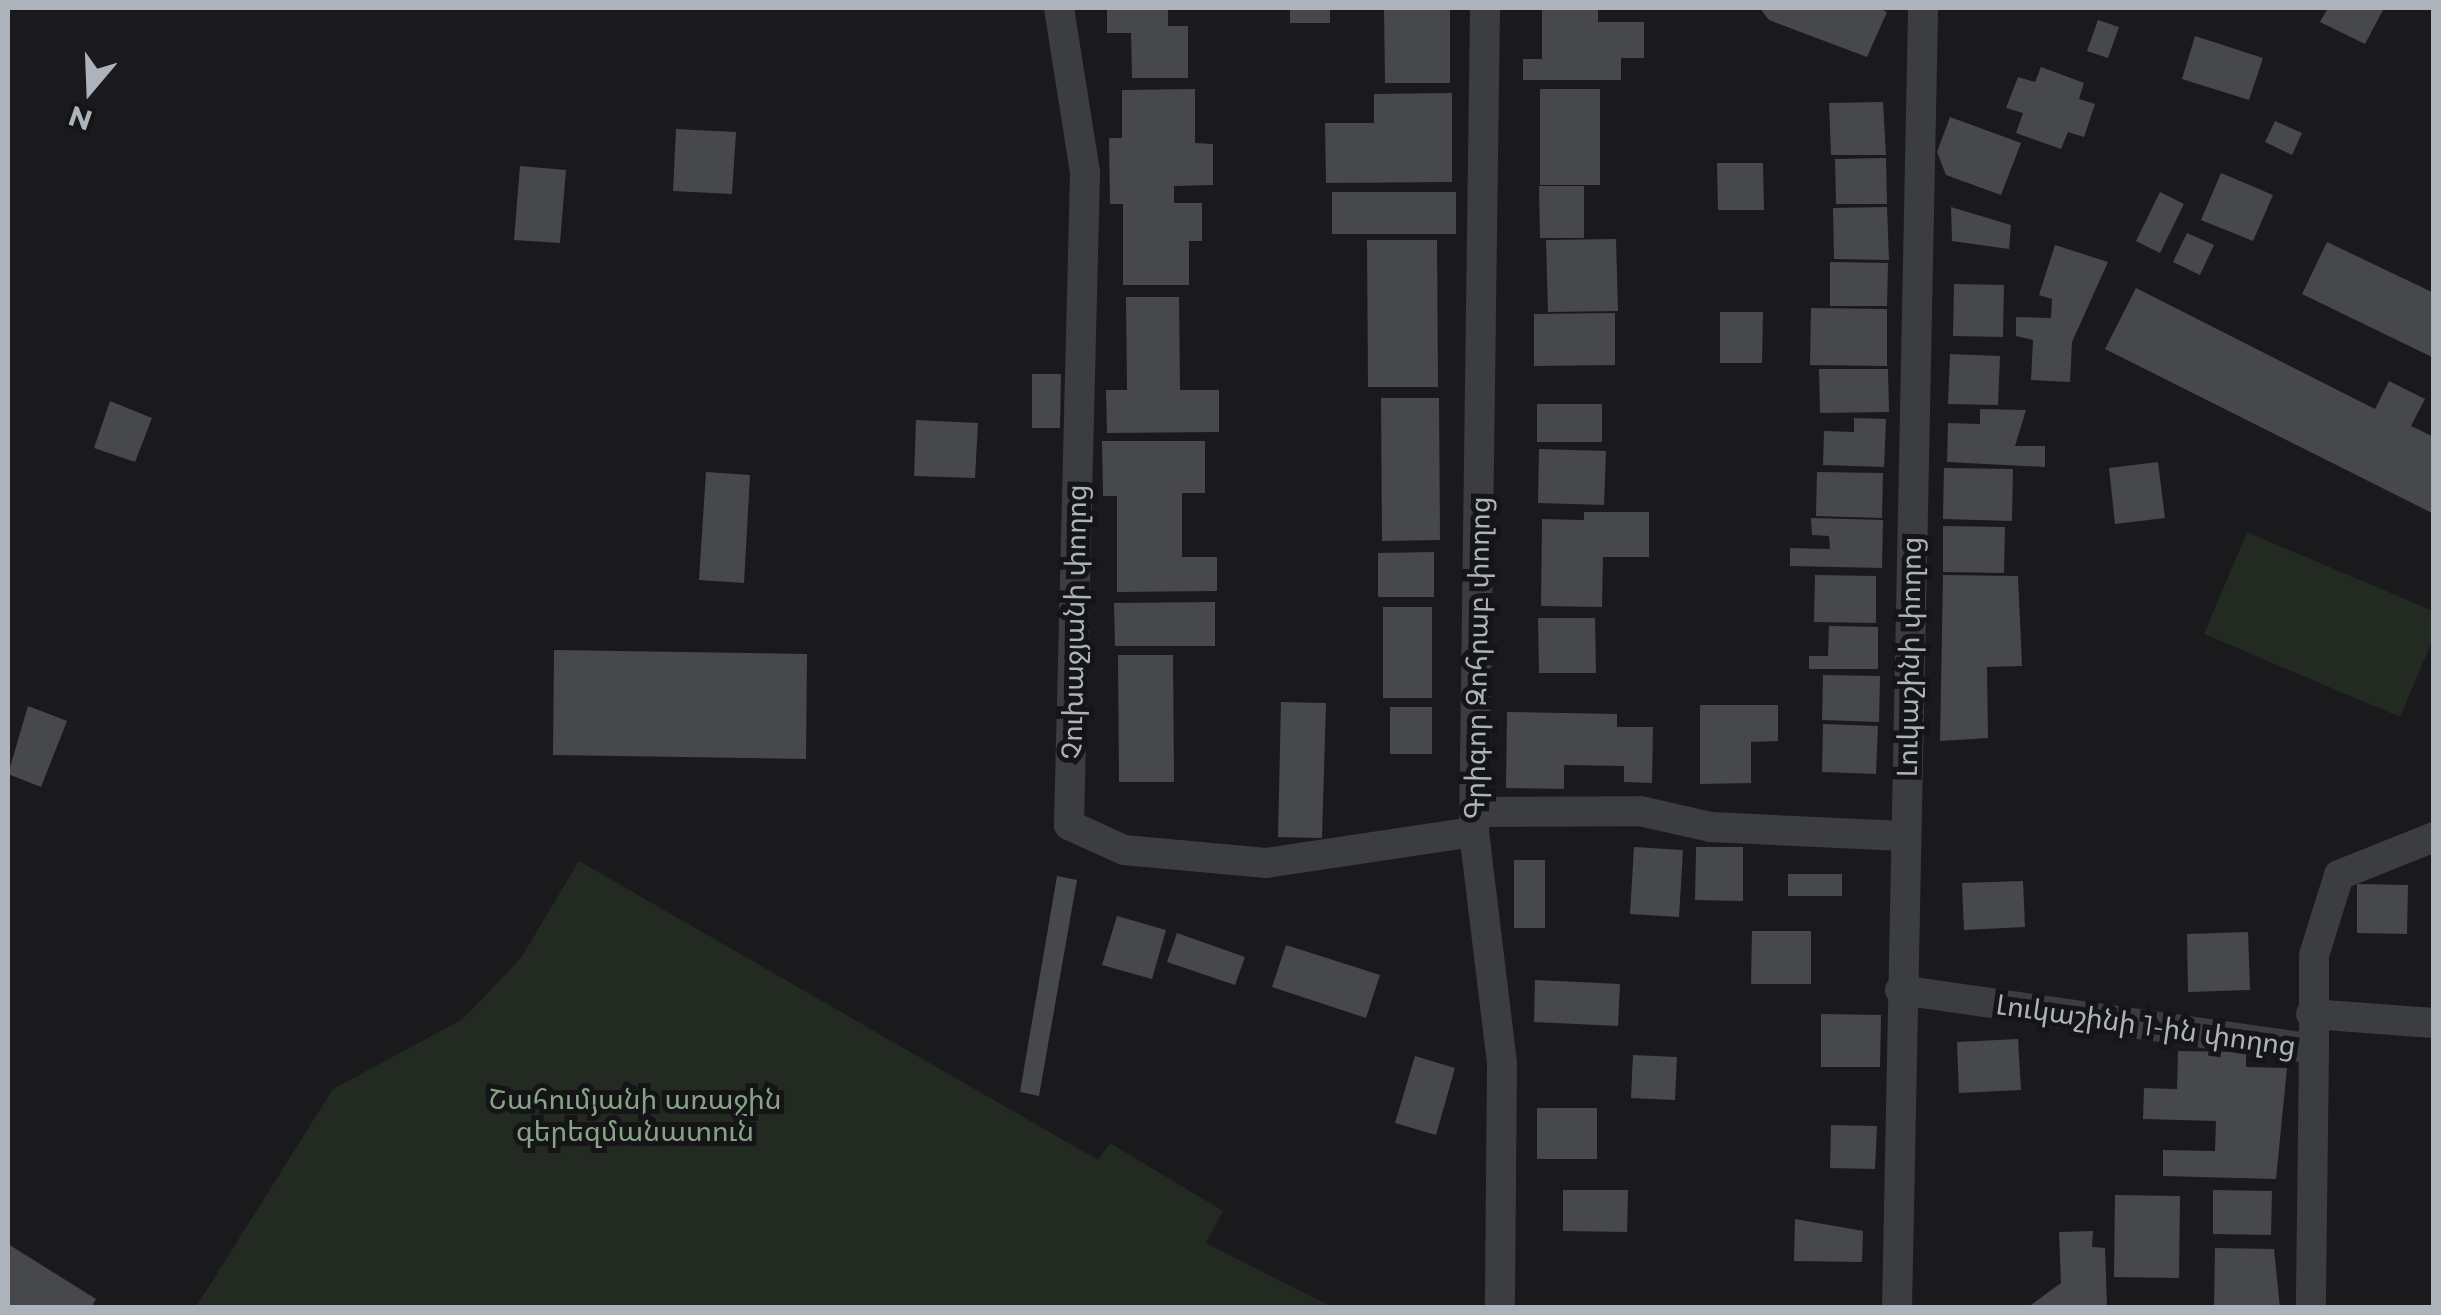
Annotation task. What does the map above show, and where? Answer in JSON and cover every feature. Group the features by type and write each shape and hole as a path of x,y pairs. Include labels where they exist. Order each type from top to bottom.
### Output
{"street":[{"name":"Չուխաջյանի փողոց","path":"1059,8 1085,173 1069,826 1124,850 1266,863 1474,822 1640,812 1710,827 1904,836"},
{"name":"Գրիգոր Զոհրաբ փողոց","path":"1485,8 1474,822 1502,1065 1500,1308"},
{"name":"Լուկաշինի փողոց","path":"1898,1308 1900,990 1923,8"},
{"path":"2314,1048 2314,955 2339,875 2434,838"},
{"name":"Լուկաշինի 1-ին փողոց","path":"1900,990 2314,1048 2311,1308"},
{"path":"2311,1014 2434,1023"}],"green space":[{"path":"2247,532 2433,611 2433,639 2400,717 2204,634"},
{"name":"Շահումյանի առաջին գերեզմանատուն","path":"579,861 1098,1160 1110,1143 1223,1211 1206,1243 1332,1307 196,1307 333,1089 463,1019 521,958"}],"building":[{"path":"1107,8 1168,8 1168,26 1188,26 1188,78 1132,78 1131,33 1107,33"},
{"path":"1290,8 1330,8 1330,23 1290,23"},
{"path":"1384,8 1450,8 1450,83 1385,83"},
{"path":"1542,8 1598,8 1598,22 1644,22 1644,58 1621,58 1621,80 1523,80 1523,59 1542,59"},
{"path":"1760,8 1878,8 1887,12 1867,57 1769,20"},
{"path":"2328,8 2384,8 2365,44 2320,22"},
{"path":"2098,20 2119,27 2108,58 2087,51"},
{"path":"2195,36 2263,58 2249,100 2182,79"},
{"path":"2041,67 2084,83 2079,99 2095,104 2084,137 2068,132 2061,149 2016,133 2023,113 2006,108 2018,77 2035,82"},
{"path":"1195,89 1195,143 1213,144 1213,185 1174,186 1174,203 1202,203 1202,241 1189,241 1189,285 1123,285 1123,204 1110,204 1109,138 1122,138 1122,90"},
{"path":"1540,89 1600,89 1600,185 1540,185"},
{"path":"1452,93 1452,182 1326,183 1325,123 1374,123 1374,94"},
{"path":"1883,102 1886,155 1831,155 1829,103"},
{"path":"1950,117 2021,143 2001,195 1946,175 1937,152"},
{"path":"2275,121 2302,133 2292,155 2265,142"},
{"path":"676,129 736,132 732,194 673,191"},
{"path":"1886,158 1887,204 1836,204 1835,159"},
{"path":"1717,163 1763,163 1764,210 1718,210"},
{"path":"520,166 566,170 560,243 514,240"},
{"path":"2221,173 2273,195 2253,241 2201,220"},
{"path":"1539,186 1584,186 1584,238 1540,238"},
{"path":"1332,192 1456,192 1456,234 1332,234"},
{"path":"2160,192 2184,204 2160,253 2136,241"},
{"path":"1887,207 1889,260 1834,259 1833,208"},
{"path":"1951,207 2011,225 2009,249 1952,241"},
{"path":"2187,233 2214,245 2200,275 2173,262"},
{"path":"1616,239 1618,311 1548,312 1546,240"},
{"path":"1367,240 1437,240 1438,387 1368,387"},
{"path":"2327,242 2434,293 2434,358 2302,294"},
{"path":"2055,245 2108,262 2072,342 2070,382 2031,380 2033,340 2016,336 2016,317 2051,318 2052,299 2039,295"},
{"path":"1830,262 1888,263 1887,306 1830,306"},
{"path":"1954,284 2004,285 2003,337 1953,336"},
{"path":"2136,288 2375,409 2389,381 2425,399 2411,426 2434,437 2434,514 2105,349"},
{"path":"1126,297 1179,297 1180,390 1219,390 1219,432 1107,433 1106,390 1127,390"},
{"path":"1811,308 1887,309 1887,366 1810,365"},
{"path":"1720,312 1763,312 1762,363 1720,363"},
{"path":"1615,313 1615,365 1534,366 1534,314"},
{"path":"1950,354 2000,356 1998,405 1948,404"},
{"path":"1819,369 1888,369 1889,412 1820,413"},
{"path":"1032,374 1061,374 1060,428 1032,428"},
{"path":"1381,398 1439,398 1440,540 1382,541"},
{"path":"110,401 152,418 135,462 94,448"},
{"path":"1537,404 1602,404 1602,442 1537,442"},
{"path":"1980,409 2026,410 2015,446 2045,446 2045,467 1947,462 1948,423 1980,424"},
{"path":"1854,418 1886,419 1884,467 1823,465 1824,431 1854,432"},
{"path":"916,420 978,423 975,478 914,476"},
{"path":"1102,441 1205,441 1205,493 1182,493 1182,557 1217,557 1217,591 1117,592 1117,496 1103,496"},
{"path":"1539,449 1606,451 1604,505 1538,503"},
{"path":"2158,462 2165,518 2115,524 2109,468"},
{"path":"1944,468 2013,469 2012,521 1943,519"},
{"path":"706,472 750,475 744,583 699,580"},
{"path":"1817,472 1883,473 1882,518 1816,516"},
{"path":"1584,512 1649,512 1649,557 1603,557 1602,607 1541,606 1542,519 1584,520"},
{"path":"1811,518 1883,520 1882,568 1790,566 1790,548 1830,549 1829,536 1812,535"},
{"path":"1943,526 2005,527 2004,573 1943,572"},
{"path":"1434,552 1434,597 1378,597 1378,553"},
{"path":"1815,575 1876,576 1876,623 1814,622"},
{"path":"1943,575 2018,576 2022,666 1987,667 1988,738 1940,741"},
{"path":"1215,602 1215,646 1115,646 1114,603"},
{"path":"1383,607 1432,607 1432,698 1383,698"},
{"path":"1538,618 1595,618 1596,673 1539,673"},
{"path":"1829,626 1878,627 1878,669 1809,669 1809,656 1828,656"},
{"path":"554,650 807,654 806,759 553,755"},
{"path":"1118,655 1173,655 1174,782 1119,782"},
{"path":"1823,675 1880,676 1879,722 1822,720"},
{"path":"1281,702 1326,703 1322,838 1278,837"},
{"path":"1700,705 1778,705 1778,741 1751,742 1751,783 1700,784"},
{"path":"28,706 67,721 41,787 8,774"},
{"path":"1390,707 1432,707 1432,754 1390,754"},
{"path":"1507,712 1617,714 1617,727 1653,727 1652,783 1624,782 1624,766 1564,765 1564,789 1506,788"},
{"path":"1823,724 1878,726 1876,774 1822,772"},
{"path":"1634,847 1683,850 1679,917 1630,914"},
{"path":"1696,847 1743,847 1743,901 1695,900"},
{"path":"1514,860 1545,860 1545,928 1514,928"},
{"path":"1788,874 1842,874 1842,896 1788,896"},
{"path":"1057,876 1077,880 1039,1096 1020,1092"},
{"path":"2023,881 2025,927 1964,930 1962,883"},
{"path":"2357,884 2408,885 2407,934 2357,933"},
{"path":"1117,916 1166,930 1152,979 1102,965"},
{"path":"1752,931 1811,931 1811,984 1751,984"},
{"path":"2248,932 2250,990 2188,992 2187,934"},
{"path":"1177,933 1245,957 1235,985 1167,962"},
{"path":"1286,945 1380,975 1366,1018 1272,987"},
{"path":"1535,980 1620,984 1618,1026 1534,1022"},
{"path":"1821,1014 1881,1015 1880,1067 1821,1067"},
{"path":"2018,1039 2021,1090 1959,1093 1957,1042"},
{"path":"2178,1051 2246,1052 2246,1067 2287,1068 2276,1179 2163,1176 2163,1150 2215,1151 2216,1121 2143,1119 2144,1088 2177,1089"},
{"path":"1633,1055 1677,1057 1675,1100 1631,1098"},
{"path":"1415,1056 1455,1068 1436,1135 1395,1123"},
{"path":"1537,1108 1597,1108 1597,1159 1537,1159"},
{"path":"1831,1125 1877,1126 1875,1169 1830,1168"},
{"path":"1563,1190 1628,1190 1627,1232 1563,1231"},
{"path":"2213,1190 2272,1191 2271,1235 2213,1234"},
{"path":"2115,1195 2180,1196 2179,1278 2114,1277"},
{"path":"1795,1219 1863,1231 1862,1262 1794,1261"},
{"path":"2093,1231 2092,1247 2105,1248 2107,1305 2027,1308 2061,1283 2059,1232"},
{"path":"8,1244 96,1299 91,1308 8,1308"},
{"path":"2215,1248 2274,1249 2280,1308 2214,1308"}]}
